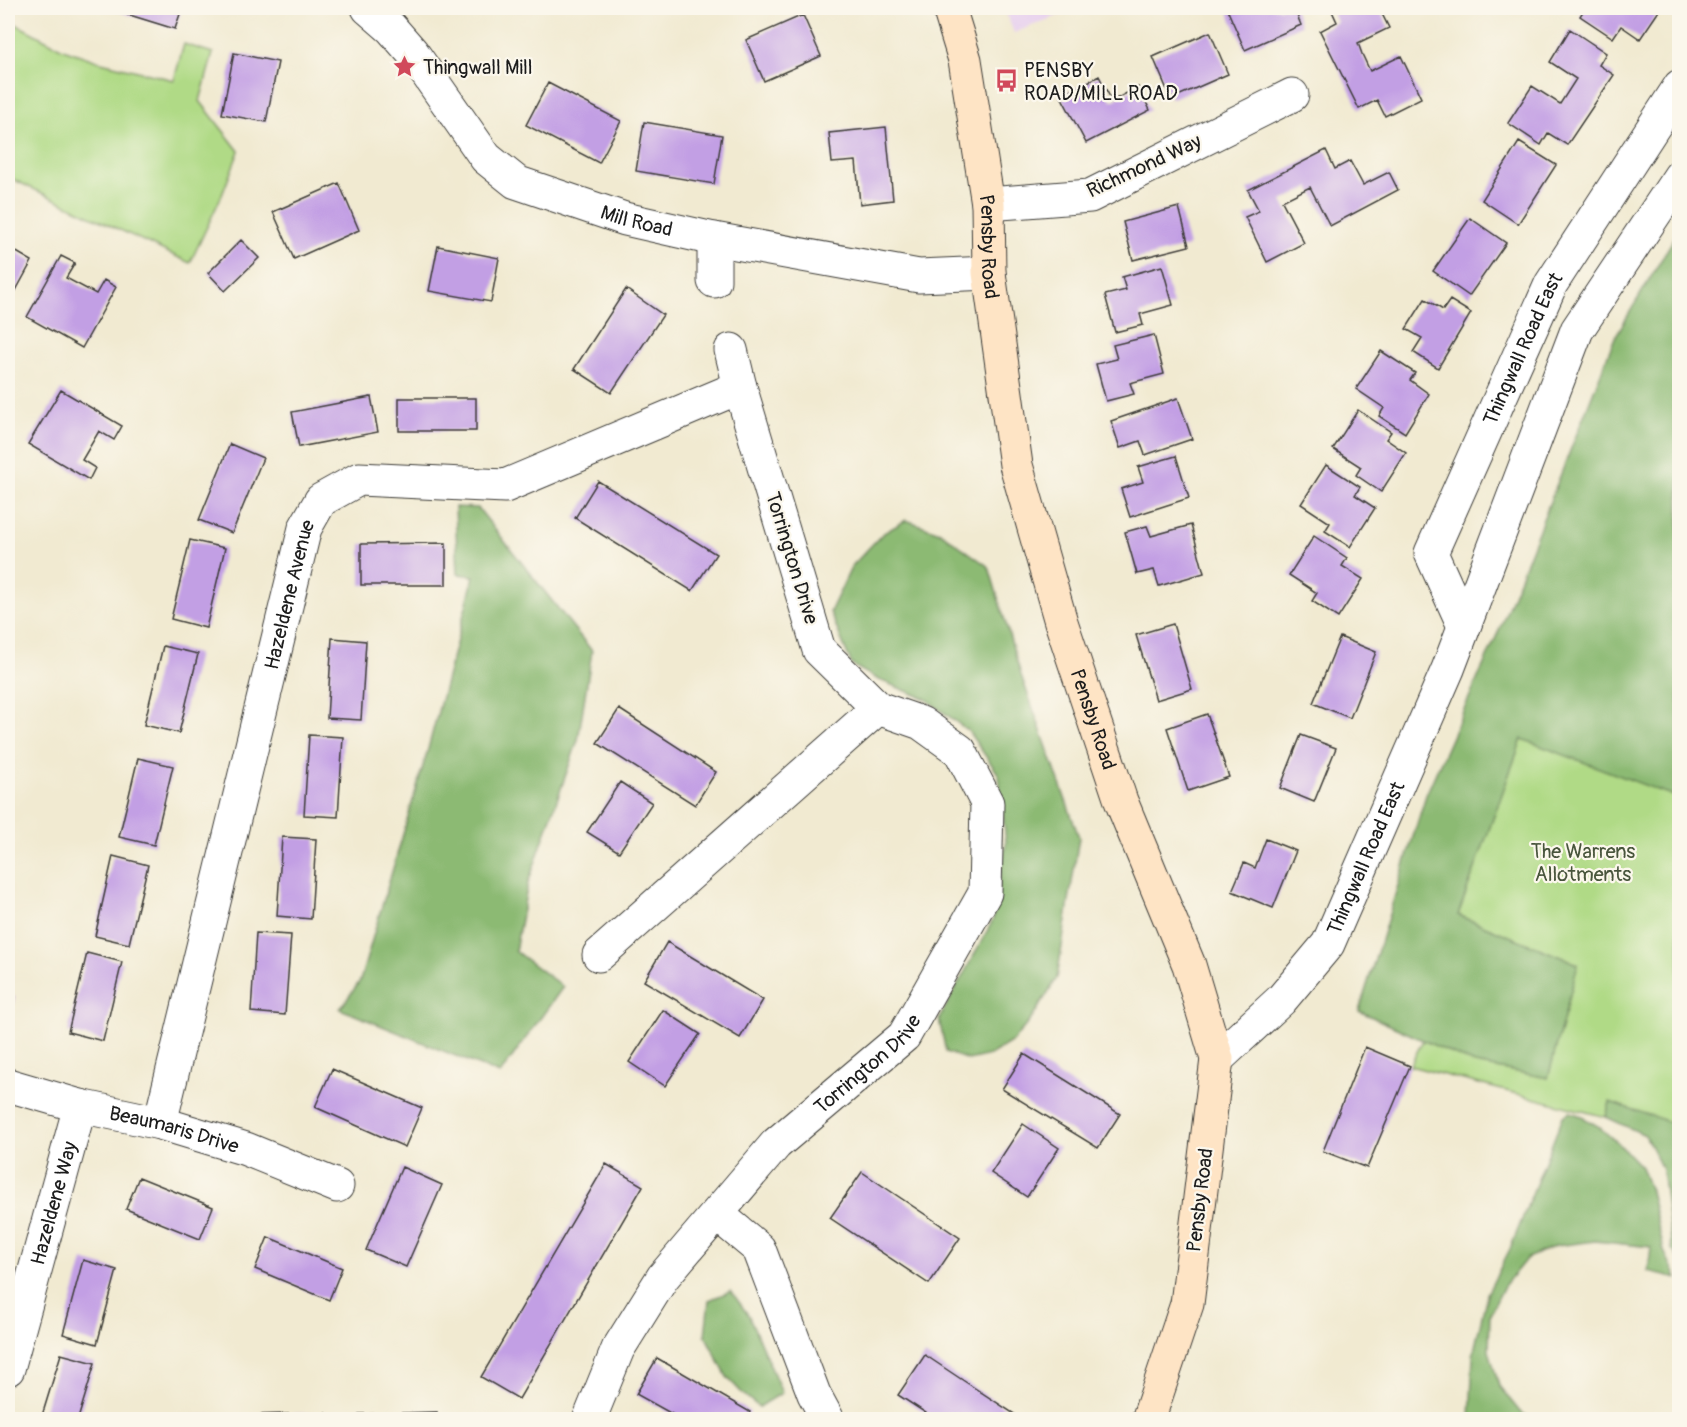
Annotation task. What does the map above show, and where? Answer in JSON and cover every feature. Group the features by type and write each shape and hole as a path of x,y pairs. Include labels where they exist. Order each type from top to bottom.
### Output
{"main road":[{"name":"Pensby Road","path":"949,8 965,60 988,204 988,273 1016,465 1061,622 1121,801 1189,965 1217,1059 1187,1304 1148,1419"}],"street":[{"name":"Mill Road","path":"368,8 391,28 412,52 486,158 516,182 625,219 714,239 919,276 988,273"},
{"name":"Thingwall Road East","path":"1464,626 1431,553 1551,284 1680,86"},
{"name":"Richmond Way","path":"988,204 1090,196 1292,95"},
{"name":"Thingwall Road East","path":"1217,1059 1281,1000 1328,944 1448,669 1577,330 1680,176"},
{"path":"714,239 714,281"},
{"name":"Torrington Drive","path":"589,1419 618,1349 663,1277 776,1144 904,1036 985,893 987,803 960,751 921,723 878,708 819,650 731,350"},
{"name":"Hazeldene Avenue","path":"160,1123 305,528 321,500 359,478 505,486 740,387"},
{"path":"599,955 878,708"},
{"name":"Beaumaris Drive","path":"8,1085 80,1106 160,1123 246,1149 336,1186"},
{"name":"Hazeldene Way","path":"8,1369 80,1106"},
{"path":"717,1214 759,1249 814,1394 828,1419"}],"shaded area":[{"path":"1004,8 1077,8 1014,33"}],"green space":[{"path":"8,20 63,49 97,61 174,80 184,44 213,53 200,101 239,151 222,195 190,263 8,177"},
{"path":"1679,230 1679,798 1522,739 1458,915 1578,964 1548,1078 1475,1064 1359,1011 1426,795 1500,628 1615,337"},
{"path":"455,507 478,508 592,651 578,740 528,883 515,951 563,987 500,1074 340,1009 360,981 428,749 474,576 458,574"},
{"path":"906,520 940,532 989,567 1021,675 1079,837 1057,978 1032,1018 1013,1041 990,1055 968,1060 946,1052 939,1019 993,920 1006,843 999,775 968,731 926,699 877,679 852,665 830,612 852,566 882,534"},
{"name":"The Warrens Allotments","path":"1522,738 1679,798 1679,1125 1610,1103 1606,1117 1410,1066 1423,1040 1475,1064 1548,1078 1578,964 1458,915"},
{"path":"1610,1102 1679,1125 1679,1259 1672,1249 1662,1169 1645,1135 1606,1117"},
{"path":"1570,1112 1598,1126 1641,1167 1650,1191 1664,1251 1677,1278 1648,1271 1651,1247 1595,1241 1556,1246 1527,1258 1504,1286 1490,1314 1489,1350 1499,1386 1520,1412 1532,1419 1470,1419 1473,1355 1487,1294 1511,1247 1563,1116"},
{"path":"731,1291 749,1316 782,1393 759,1407 727,1377 705,1335 709,1300"}],"building":[{"path":"107,8 182,8 175,29"},
{"path":"1294,8 1301,25 1245,50 1227,9"},
{"path":"1379,8 1389,28 1358,43 1362,54 1370,71 1401,56 1421,98 1385,116 1377,100 1359,109 1320,31 1337,22 1331,9"},
{"path":"1585,8 1661,8 1640,39 1621,26 1613,38 1580,16"},
{"path":"803,15 821,56 764,81 746,40"},
{"path":"1570,29 1606,53 1599,65 1614,75 1567,145 1548,133 1541,145 1508,123 1532,86 1560,104 1576,79 1550,62"},
{"path":"1210,32 1228,74 1171,99 1153,57"},
{"path":"234,53 278,62 266,122 222,114"},
{"path":"1099,76 1112,101 1138,87 1150,110 1086,143 1061,96"},
{"path":"548,83 621,121 599,163 526,125"},
{"path":"644,122 722,135 714,184 636,171"},
{"path":"886,127 893,200 860,204 856,161 832,163 829,133"},
{"path":"1519,142 1556,165 1518,224 1482,200"},
{"path":"1326,150 1335,169 1350,161 1363,185 1389,172 1398,190 1330,226 1310,187 1282,201 1304,243 1267,262 1245,217 1259,211 1248,190"},
{"path":"339,183 359,230 294,259 273,212"},
{"path":"1179,207 1189,246 1133,260 1123,222"},
{"path":"1470,218 1506,243 1469,296 1433,271"},
{"path":"241,240 259,258 225,291 208,273"},
{"path":"438,246 499,258 491,302 429,291"},
{"path":"8,247 32,261 8,305"},
{"path":"61,256 75,263 66,278 96,294 104,280 116,287 82,348 27,317"},
{"path":"1162,266 1173,305 1140,314 1143,325 1115,332 1105,295 1126,290 1122,277"},
{"path":"626,289 663,315 611,393 574,369"},
{"path":"1425,299 1443,310 1450,300 1471,313 1438,368 1413,352 1422,338 1406,329"},
{"path":"1154,335 1164,374 1130,383 1134,394 1106,401 1096,364 1117,359 1113,345"},
{"path":"1381,351 1415,373 1410,380 1429,394 1405,433 1379,416 1384,408 1356,389"},
{"path":"61,390 122,426 114,440 99,431 82,460 95,468 89,480 28,444"},
{"path":"371,397 378,432 299,447 292,412"},
{"path":"399,398 476,398 476,431 399,431"},
{"path":"1178,398 1192,439 1145,455 1140,441 1120,448 1111,421"},
{"path":"1358,410 1391,432 1386,439 1406,453 1381,492 1356,475 1361,467 1333,449"},
{"path":"230,444 263,458 232,533 199,520"},
{"path":"1176,456 1189,498 1130,517 1121,489 1143,482 1138,467"},
{"path":"1326,465 1360,487 1355,495 1375,508 1350,547 1325,531 1330,523 1301,504"},
{"path":"598,481 716,554 692,591 575,518"},
{"path":"1191,525 1204,573 1159,586 1154,570 1137,574 1125,532 1147,526 1151,536"},
{"path":"1314,536 1347,558 1342,566 1363,579 1338,618 1312,601 1317,593 1289,575"},
{"path":"190,540 225,548 206,628 171,619"},
{"path":"446,543 446,585 361,585 361,544"},
{"path":"1173,624 1192,689 1156,700 1136,635"},
{"path":"1340,637 1376,652 1350,718 1313,703"},
{"path":"332,638 366,641 361,720 327,718"},
{"path":"163,646 198,654 179,733 144,725"},
{"path":"619,709 716,772 695,805 597,743"},
{"path":"1207,714 1229,777 1188,791 1167,728"},
{"path":"309,735 343,737 338,817 304,815"},
{"path":"1301,735 1336,748 1314,802 1280,788"},
{"path":"138,758 173,766 154,845 119,837"},
{"path":"620,782 652,803 619,852 587,832"},
{"path":"282,837 316,839 311,919 277,916"},
{"path":"1266,839 1296,851 1273,908 1232,891 1244,863 1255,868"},
{"path":"113,856 148,865 129,944 95,936"},
{"path":"256,933 291,935 285,1015 251,1012"},
{"path":"667,942 763,1000 740,1038 644,981"},
{"path":"87,953 122,962 103,1041 68,1032"},
{"path":"8,995 15,997 8,1021"},
{"path":"663,1010 700,1034 665,1086 629,1062"},
{"path":"1365,1047 1410,1066 1367,1168 1323,1151"},
{"path":"1024,1054 1120,1114 1098,1148 1002,1089"},
{"path":"332,1069 422,1108 405,1147 315,1107"},
{"path":"1023,1124 1059,1148 1027,1197 991,1173"},
{"path":"606,1164 643,1186 519,1399 481,1377"},
{"path":"402,1167 442,1185 406,1267 366,1250"},
{"path":"862,1172 960,1238 929,1284 830,1218"},
{"path":"139,1177 213,1207 200,1239 126,1209"},
{"path":"268,1237 342,1268 329,1300 255,1269"},
{"path":"83,1260 117,1270 97,1344 63,1334"},
{"path":"61,1354 95,1363 78,1419 41,1419"},
{"path":"925,1355 1022,1419 935,1419 898,1395"},
{"path":"657,1358 750,1412 746,1419 681,1419 636,1394"},
{"path":"437,1412 437,1419 360,1419 359,1414"},
{"path":"326,1413 327,1419 249,1419 249,1415"},
{"path":"220,1415 220,1419 142,1419 142,1417"}],"place":[{"name":"Thingwall Mill","path":"405,67"},
{"name":"PENSBY ROAD/MILL ROAD","path":"1006,81"}]}
